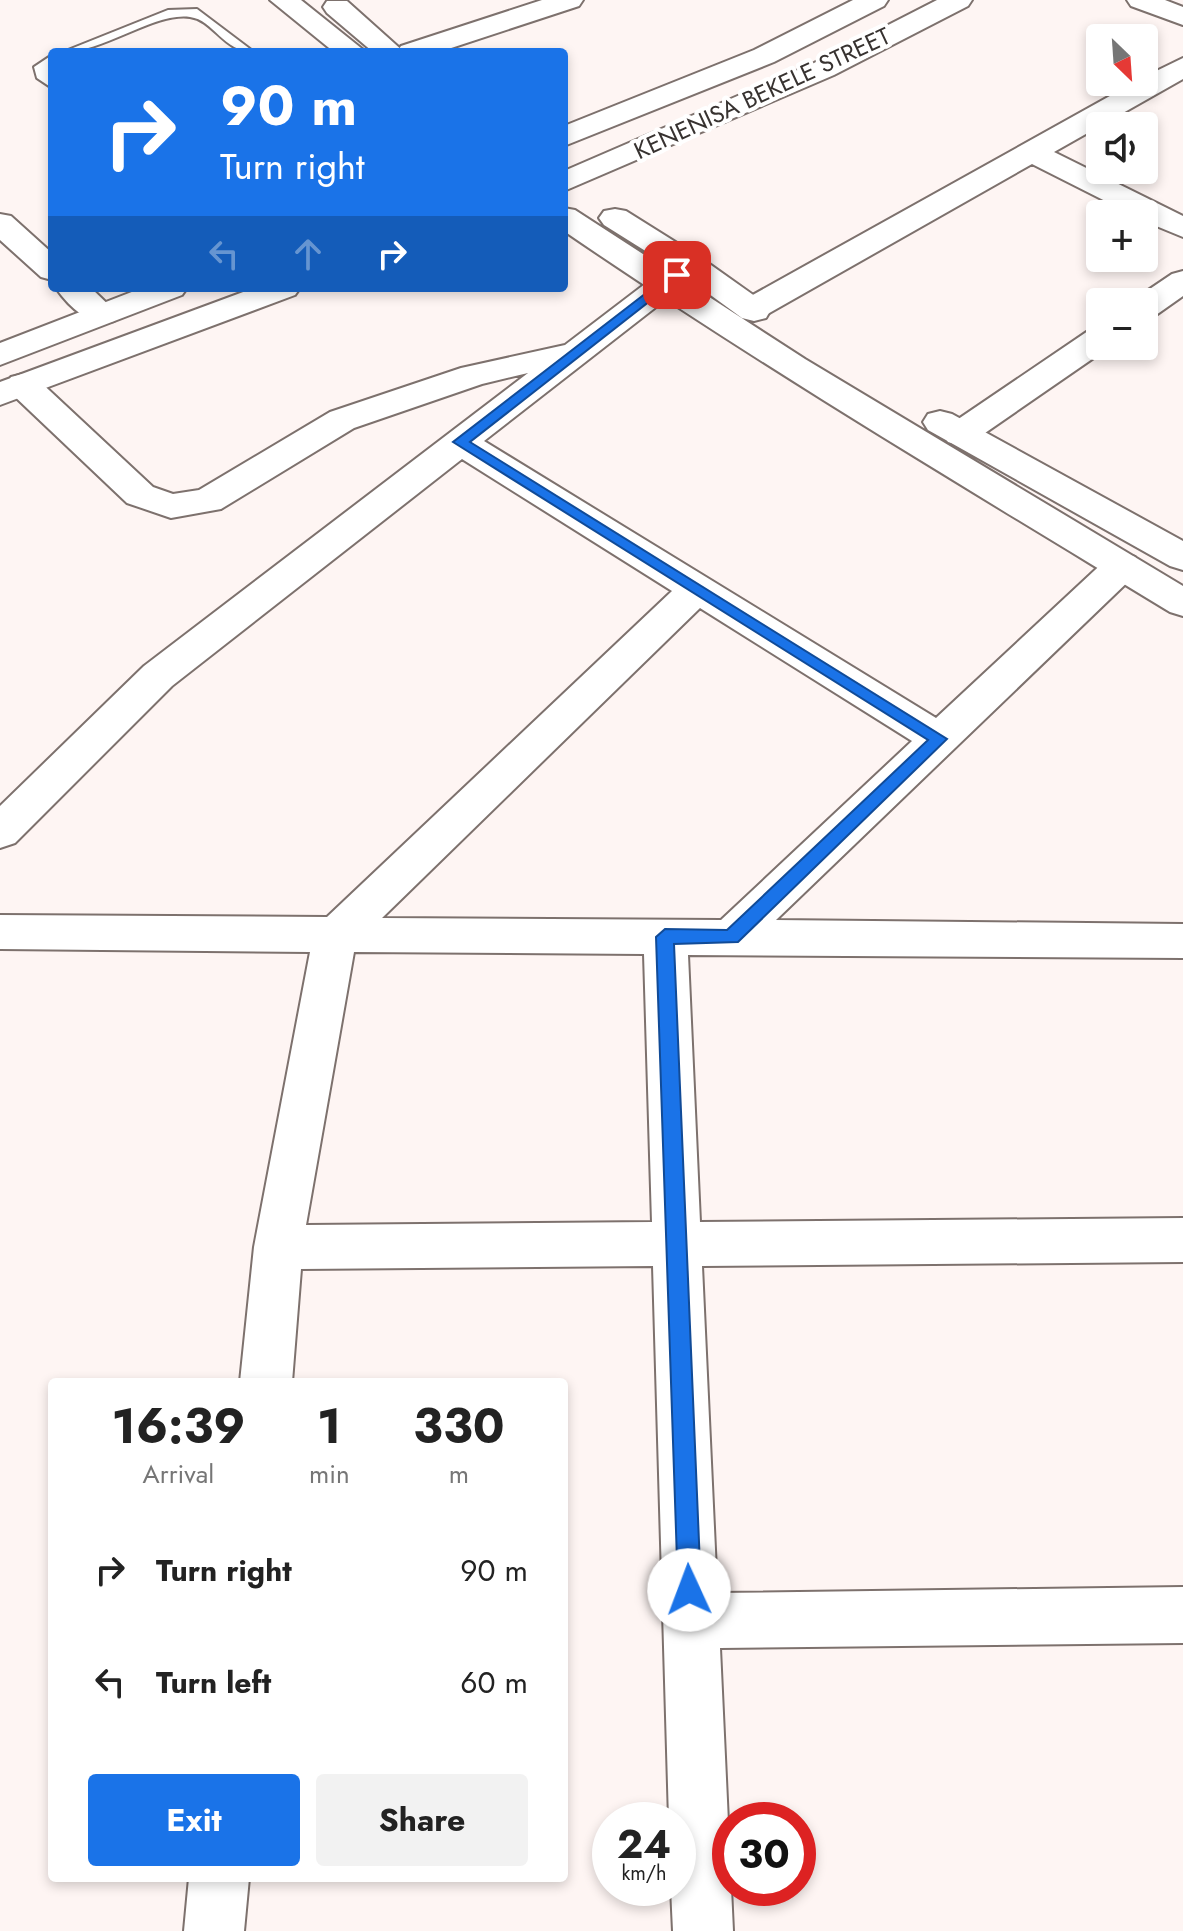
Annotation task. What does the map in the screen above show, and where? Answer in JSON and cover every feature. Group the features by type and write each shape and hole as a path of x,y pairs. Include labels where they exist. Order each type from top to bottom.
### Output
{"street":[{"path":"284,0 347,48"},
{"path":"328,0 385,48"},
{"path":"423,48 569,0"},
{"name":"KENENISA BEKELE STREET","path":"568,135 764,56 874,0"},
{"name":"KENENISA BEKELE STREET","path":"568,182 824,69 958,0"},
{"path":"1141,0 1183,17"},
{"path":"752,309 1183,67"},
{"path":"1031,152 1183,228"},
{"path":"568,187 677,275 1183,603"},
{"path":"568,219 752,309 960,434 1183,557"},
{"path":"0,223 48,266"},
{"path":"0,832 158,676 677,275"},
{"path":"1158,298 1183,281"},
{"path":"77,292 102,314"},
{"path":"0,355 160,292"},
{"path":"11,390 273,292"},
{"path":"960,434 1086,348"},
{"path":"11,390 140,495 171,506 208,501 342,420 473,375 578,352"},
{"path":"460,442 939,739"},
{"path":"731,937 1122,566"},
{"path":"266,1378 278,1247 335,936 697,589"},
{"path":"0,932 1183,941"},
{"path":"665,937 703,1931"},
{"path":"278,1247 1183,1240"},
{"path":"690,1621 1183,1615"},
{"path":"214,1931 219,1882"}],"lane":[{"path":"81,48 173,13 187,11 197,13 242,48"},
{"path":"48,62 41,67 42,75 48,80"}],"route":[{"path":"677,275 460,442 939,739 731,937 665,937 689,1590"}]}
